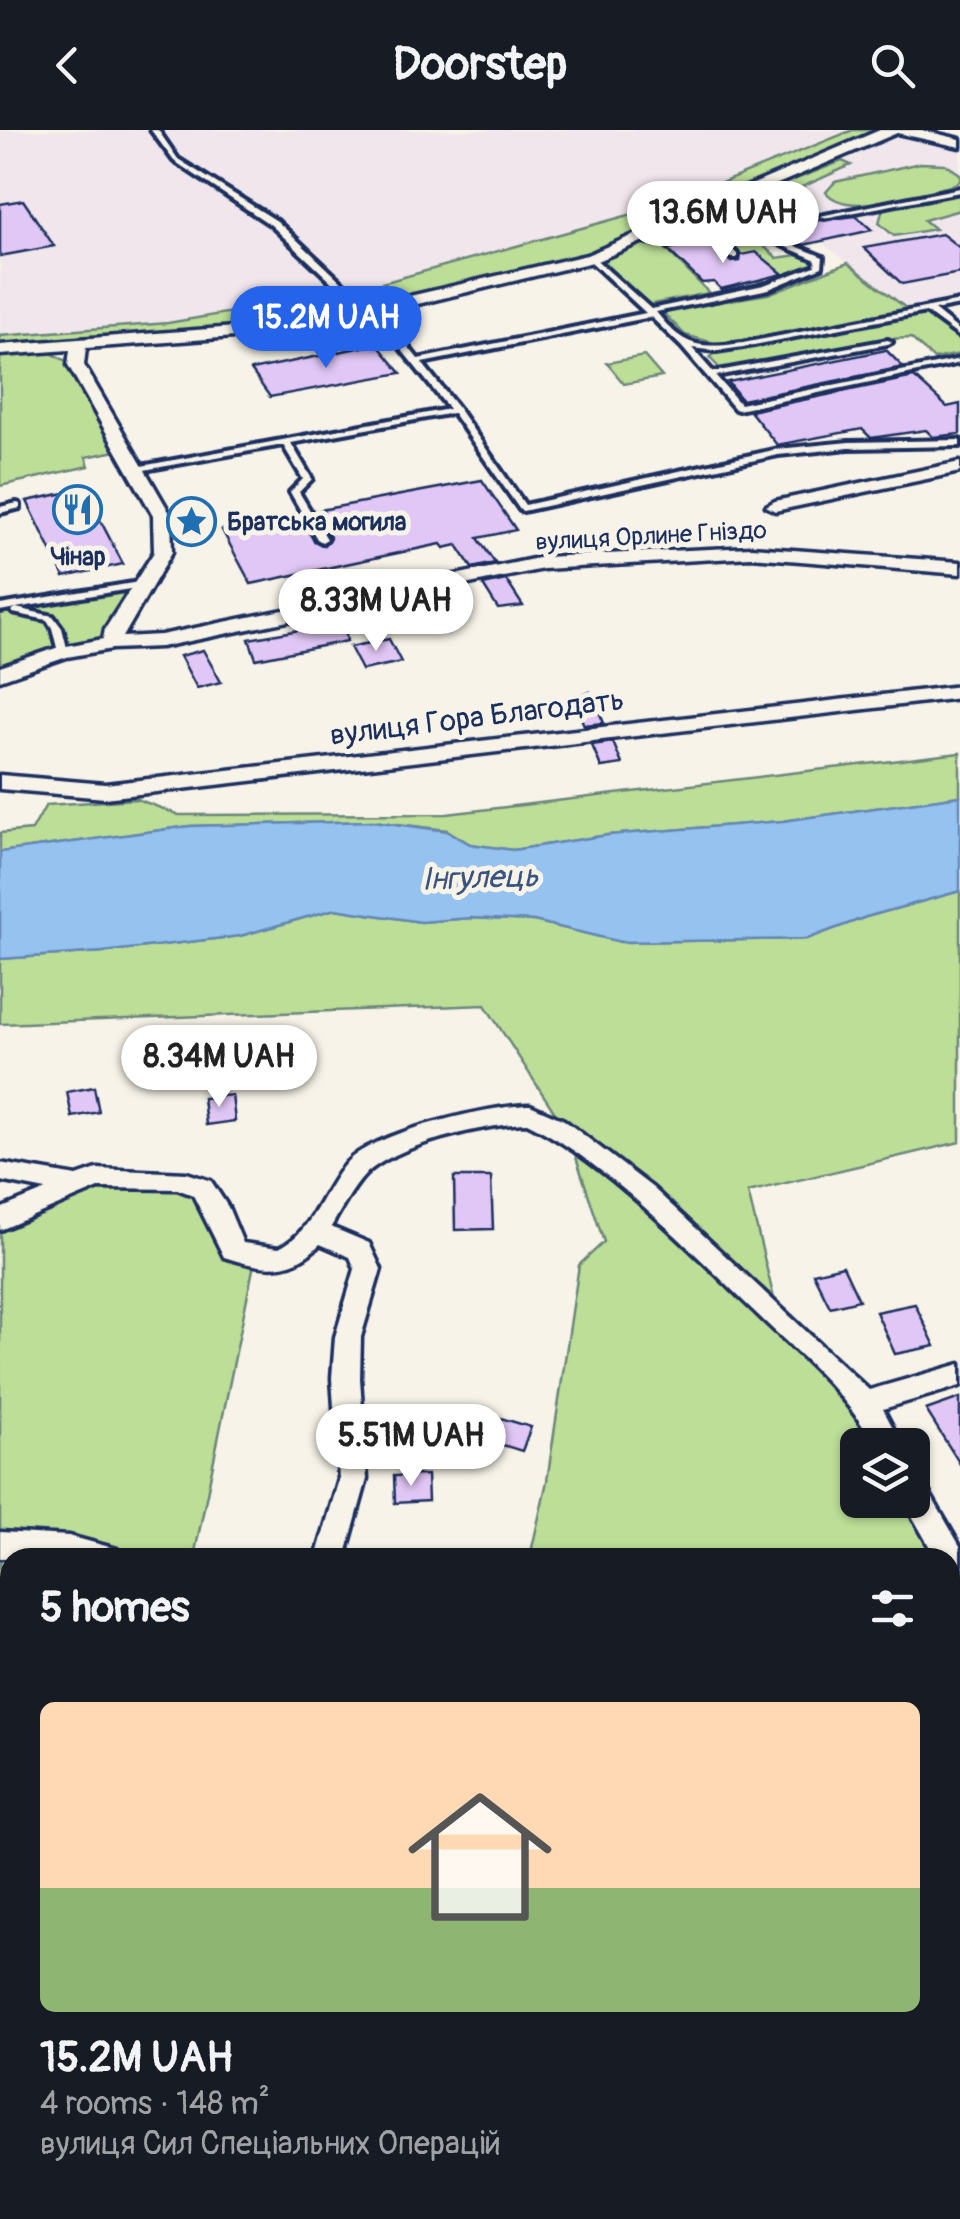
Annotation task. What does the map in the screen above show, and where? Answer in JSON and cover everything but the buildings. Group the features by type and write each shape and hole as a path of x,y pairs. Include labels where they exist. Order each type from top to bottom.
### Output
{"street":[{"path":"0,350 248,331 374,308 592,258 892,130"},
{"path":"902,130 960,143"},
{"path":"78,346 76,365 162,515 163,552 115,628 112,643"},
{"path":"775,506 960,468"},
{"name":"вулиця Орлине Гніздо","path":"0,674 64,652 112,643 161,641 543,564 751,552 960,568"},
{"name":"вулиця Гора Благодать","path":"0,782 105,791 960,692"},
{"path":"0,1220 96,1178 178,1180 202,1188 233,1250 255,1259 275,1260 298,1254 360,1164 407,1142 485,1118 532,1114 568,1133 744,1284 864,1403 878,1428"},
{"path":"0,1172 74,1185"},
{"path":"316,1232 360,1250 368,1270 353,1314 346,1358 352,1479 333,1548"},
{"path":"864,1403 960,1376"},
{"path":"929,1518 946,1548"},
{"path":"0,1545 52,1548"}],"lane":[{"path":"154,130 176,160 274,223 345,290 374,308 455,410 523,508 778,452 849,445 960,443"},
{"path":"824,216 960,190"},
{"path":"416,362 766,287 818,267 820,259 760,230 746,216 742,196"},
{"path":"704,209 711,234 734,256"},
{"path":"636,239 659,242 711,234"},
{"path":"592,258 684,344 738,407 960,360"},
{"path":"684,344 716,349 960,304"},
{"path":"929,310 960,334"},
{"path":"711,374 888,342"},
{"path":"136,470 455,410"},
{"path":"286,442 308,479 294,492 322,539"},
{"path":"0,510 18,506"},
{"path":"0,609 145,584"},
{"path":"0,609 50,618 64,652"}],"shaded area":[{"path":"0,130 852,130 669,204 353,291 168,323 0,336"},
{"path":"904,134 960,146 960,301 911,312 770,202 849,166 842,161"}],"green space":[{"path":"853,130 877,130 587,255 374,304 353,291 669,204"},
{"path":"842,161 851,165 771,201 778,208 747,212 743,200"},
{"path":"920,163 945,164 960,174 960,181 904,198 867,204 836,200 826,192 835,182"},
{"path":"960,193 960,210 924,220 935,229 894,236 879,223 883,208"},
{"path":"736,203 751,225 770,238 759,242 777,258 804,254 817,260 816,267 787,277 780,272 761,276 764,281 758,282 750,274 749,262 716,229 713,211"},
{"path":"682,243 666,249 709,293 647,305 603,264 605,256 635,244"},
{"path":"848,263 911,312 718,344 685,335 661,311 768,294"},
{"path":"342,293 361,308 246,328 0,347 0,336 168,323"},
{"path":"925,314 960,340 960,354 934,359 911,338 886,339 722,371 710,358 715,352"},
{"path":"0,353 51,353 66,361 116,451 86,457 89,466 0,486"},
{"path":"644,356 662,377 624,384 607,363"},
{"path":"145,584 112,643 0,674 0,608"},
{"path":"960,753 960,796 783,821 608,835 513,850 470,844 447,830 373,821 190,826 0,852 0,833 32,830 46,805 137,799 179,815 447,814"},
{"path":"960,891 960,1142 748,1192 780,1323 873,1428 840,1428 840,1518 924,1518 944,1548 532,1548 547,1481 579,1265 604,1242 568,1133 485,1005 0,1024 0,959 240,936 335,909 421,922 471,918 534,921 621,942 807,939 866,917"},
{"path":"178,1180 215,1207 255,1259 196,1548 0,1548 0,1220 74,1185"}],"water":[{"name":"Інгулець","path":"960,796 960,891 866,917 807,939 621,942 534,921 471,918 421,922 335,909 240,936 0,959 0,852 190,826 373,821 447,831 470,844 513,850 608,835 783,821"}],"place":[{"name":"Чінар","path":"78,510"},
{"name":"Братська могила","path":"192,521"}]}
